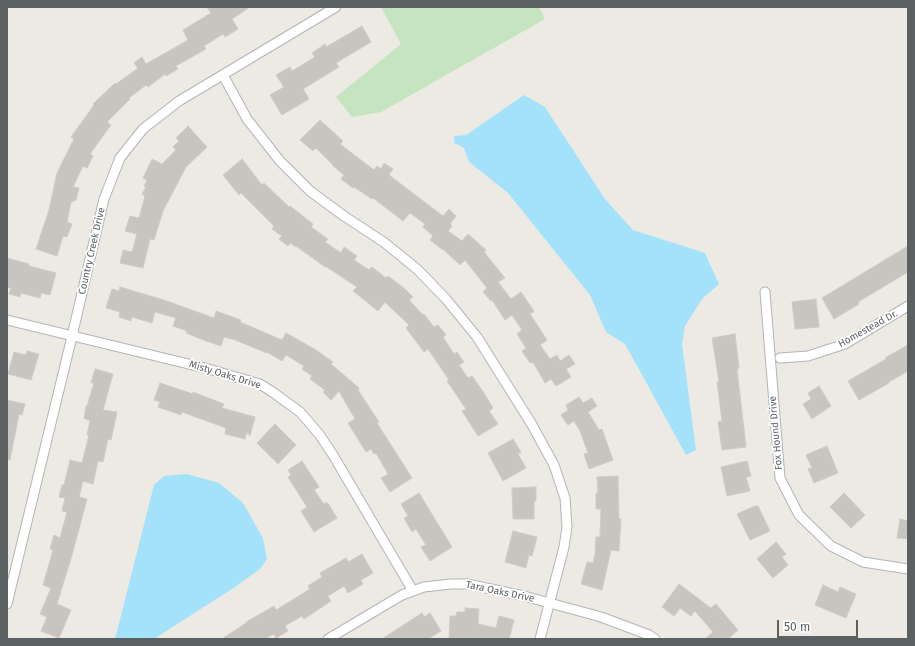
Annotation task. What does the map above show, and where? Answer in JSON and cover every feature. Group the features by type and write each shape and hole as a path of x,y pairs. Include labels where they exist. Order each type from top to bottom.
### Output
{"street":[{"name":"Country Creek Drive","path":"7,604 104,199 120,158 143,129 179,101 336,7"},
{"path":"223,76 248,119 280,161 310,191 385,243 418,270 446,299 477,337 516,398 554,465 565,498 567,526 564,548 540,639"},
{"name":"Fox Hound Drive","path":"765,292 780,478 799,515 831,546 863,562 908,569"},
{"name":"Homestead Dr.","path":"780,358 808,356 845,344 908,306"},
{"name":"Misty Oaks Drive","path":"7,320 205,368 260,384 300,412 319,434 413,590"},
{"name":"Tara Oaks Drive","path":"328,639 373,611 413,590 424,587 451,584 467,584 524,596 602,617 649,635 655,639"}],"green space":[{"path":"381,7 539,7 545,19 381,112 352,117 336,97 401,44"}],"water":[{"path":"524,95 545,107 605,199 633,230 705,253 719,284 702,299 685,326 682,344 696,450 686,455 625,344 606,332 590,295 508,193 469,162 464,148 454,143 454,136 466,135"},
{"path":"187,474 219,483 243,503 263,538 267,559 260,569 232,589 154,639 115,639 154,485 164,476"}],"building":[{"path":"207,7 250,7 232,19 238,29 225,37 223,34 204,46 206,49 176,66 178,69 166,76 165,74 148,87 146,85 129,98 130,99 107,122 111,125 90,154 93,156 87,168 83,166 73,187 79,188 76,200 71,202 67,222 72,224 67,237 63,236 57,256 36,249 49,210 57,173 74,139 71,137 94,105 93,104 115,83 116,84 138,68 134,63 142,57 146,64 188,40 183,30 211,13"},
{"path":"362,26 371,42 336,63 339,67 303,89 309,99 282,115 270,95 284,87 276,75 290,67 292,71 315,57 312,53 325,44 326,47"},
{"path":"320,120 343,141 340,144 374,170 377,166 381,169 384,163 393,169 389,175 443,216 449,209 456,216 450,224 452,226 448,231 462,241 468,234 486,250 484,252 505,278 498,282 511,299 521,292 534,311 530,314 547,340 540,345 550,359 557,355 560,361 569,355 575,364 566,369 571,377 556,386 551,379 545,383 533,362 530,363 522,351 526,348 517,334 522,330 512,315 505,320 492,300 491,301 483,292 487,288 465,260 460,265 443,249 430,240 433,236 423,227 425,224 410,213 403,221 373,198 372,199 354,187 353,188 341,179 344,175 316,148 313,151 300,140"},
{"path":"188,126 207,147 186,167 163,211 154,240 150,239 143,268 120,263 123,250 132,252 137,234 125,231 130,216 139,218 145,196 142,194 146,187 144,186 147,180 143,178 152,159 162,164 176,150 173,147 179,141 176,138"},
{"path":"242,159 262,185 264,183 289,207 290,206 313,224 311,227 328,239 325,242 341,253 344,247 357,256 354,260 369,270 372,267 386,278 388,276 413,297 409,300 423,315 424,314 434,327 438,325 446,335 443,337 454,354 457,352 464,362 459,365 468,378 472,376 484,393 493,408 489,411 498,424 478,436 462,411 466,409 447,381 449,380 428,349 424,352 406,328 409,325 385,302 378,311 353,291 357,287 325,267 296,246 290,243 288,246 279,239 282,236 272,229 274,226 241,193 239,195 223,175"},
{"path":"908,246 908,272 858,302 859,304 834,319 822,298"},
{"path":"7,258 29,264 29,266 56,273 50,295 41,293 40,298 21,293 20,297 9,294 11,288 7,287"},
{"path":"120,287 164,300 214,318 216,311 241,320 240,322 282,340 286,333 316,350 333,362 331,364 359,388 358,390 379,422 377,423 412,478 390,492 381,478 388,474 376,453 374,454 371,449 366,452 348,423 355,419 339,391 331,400 323,392 325,390 310,379 312,376 302,369 304,366 286,355 282,361 267,352 224,337 221,346 206,341 186,333 187,331 173,326 176,318 155,312 152,323 132,317 131,321 119,317 120,312 106,308 112,289 119,291"},
{"path":"816,299 819,327 795,329 792,302"},
{"path":"735,334 739,368 737,369 746,447 722,450 718,422 722,421 717,382 719,382 712,338"},
{"path":"908,345 908,371 859,400 848,381"},
{"path":"27,351 39,354 31,380 8,374 14,352 26,355"},
{"path":"95,369 113,374 103,410 117,412 111,440 108,439 103,462 98,461 93,484 83,481 79,497 87,499 57,604 71,610 59,638 41,631 47,617 40,614 51,588 43,585 53,550 50,549 54,535 60,538 67,512 62,511 65,498 59,497 62,485 64,485 70,460 82,463 89,435 87,435 90,421 84,418 86,406 94,383 91,383"},
{"path":"160,383 193,394 193,392 224,404 222,408 255,417 250,436 247,432 245,439 225,434 226,428 182,412 181,415 158,407 160,402 154,400"},
{"path":"819,386 831,406 812,419 803,404 811,399 808,393"},
{"path":"579,397 583,403 592,398 597,406 588,412 599,430 602,429 613,460 589,469 584,454 588,453 580,431 574,421 568,425 561,415 568,410 566,405"},
{"path":"7,400 25,404 22,415 19,414 10,460 7,459"},
{"path":"275,424 296,445 278,464 257,443"},
{"path":"513,439 521,452 518,454 526,468 503,481 488,453"},
{"path":"827,446 838,473 814,483 808,469 812,468 806,455"},
{"path":"302,461 319,487 314,490 324,504 327,502 337,518 314,532 301,511 307,507 288,477 291,475 288,470"},
{"path":"747,461 751,476 746,477 750,491 727,496 721,467"},
{"path":"618,476 619,519 621,519 619,551 611,550 602,590 581,584 587,562 593,563 596,537 600,537 601,509 596,509 596,493 598,493 597,477"},
{"path":"536,487 534,519 513,519 512,488"},
{"path":"419,493 452,547 430,561 421,547 426,545 416,529 412,532 404,518 408,516 401,504"},
{"path":"844,493 865,515 851,528 830,507"},
{"path":"758,506 770,531 750,540 737,514"},
{"path":"900,519 908,521 908,539 897,538"},
{"path":"513,531 537,537 532,556 529,555 526,568 505,562"},
{"path":"776,542 786,554 782,557 788,565 773,578 757,559"},
{"path":"362,554 373,573 361,580 363,584 348,593 344,586 328,596 331,601 304,619 302,616 285,626 288,631 276,638 274,634 264,639 222,639 246,622 274,606 276,610 310,589 308,586 322,577 320,573 346,558 348,562"},
{"path":"679,584 711,608 716,604 738,630 728,639 705,639 713,632 695,611 691,616 680,608 674,616 662,607"},
{"path":"823,585 838,592 840,587 856,594 846,618 815,605"},
{"path":"465,608 479,609 478,624 496,628 499,616 514,620 509,639 449,639 450,616 456,616 457,612 465,612"},
{"path":"422,613 424,617 430,613 441,631 428,639 382,639"}]}
